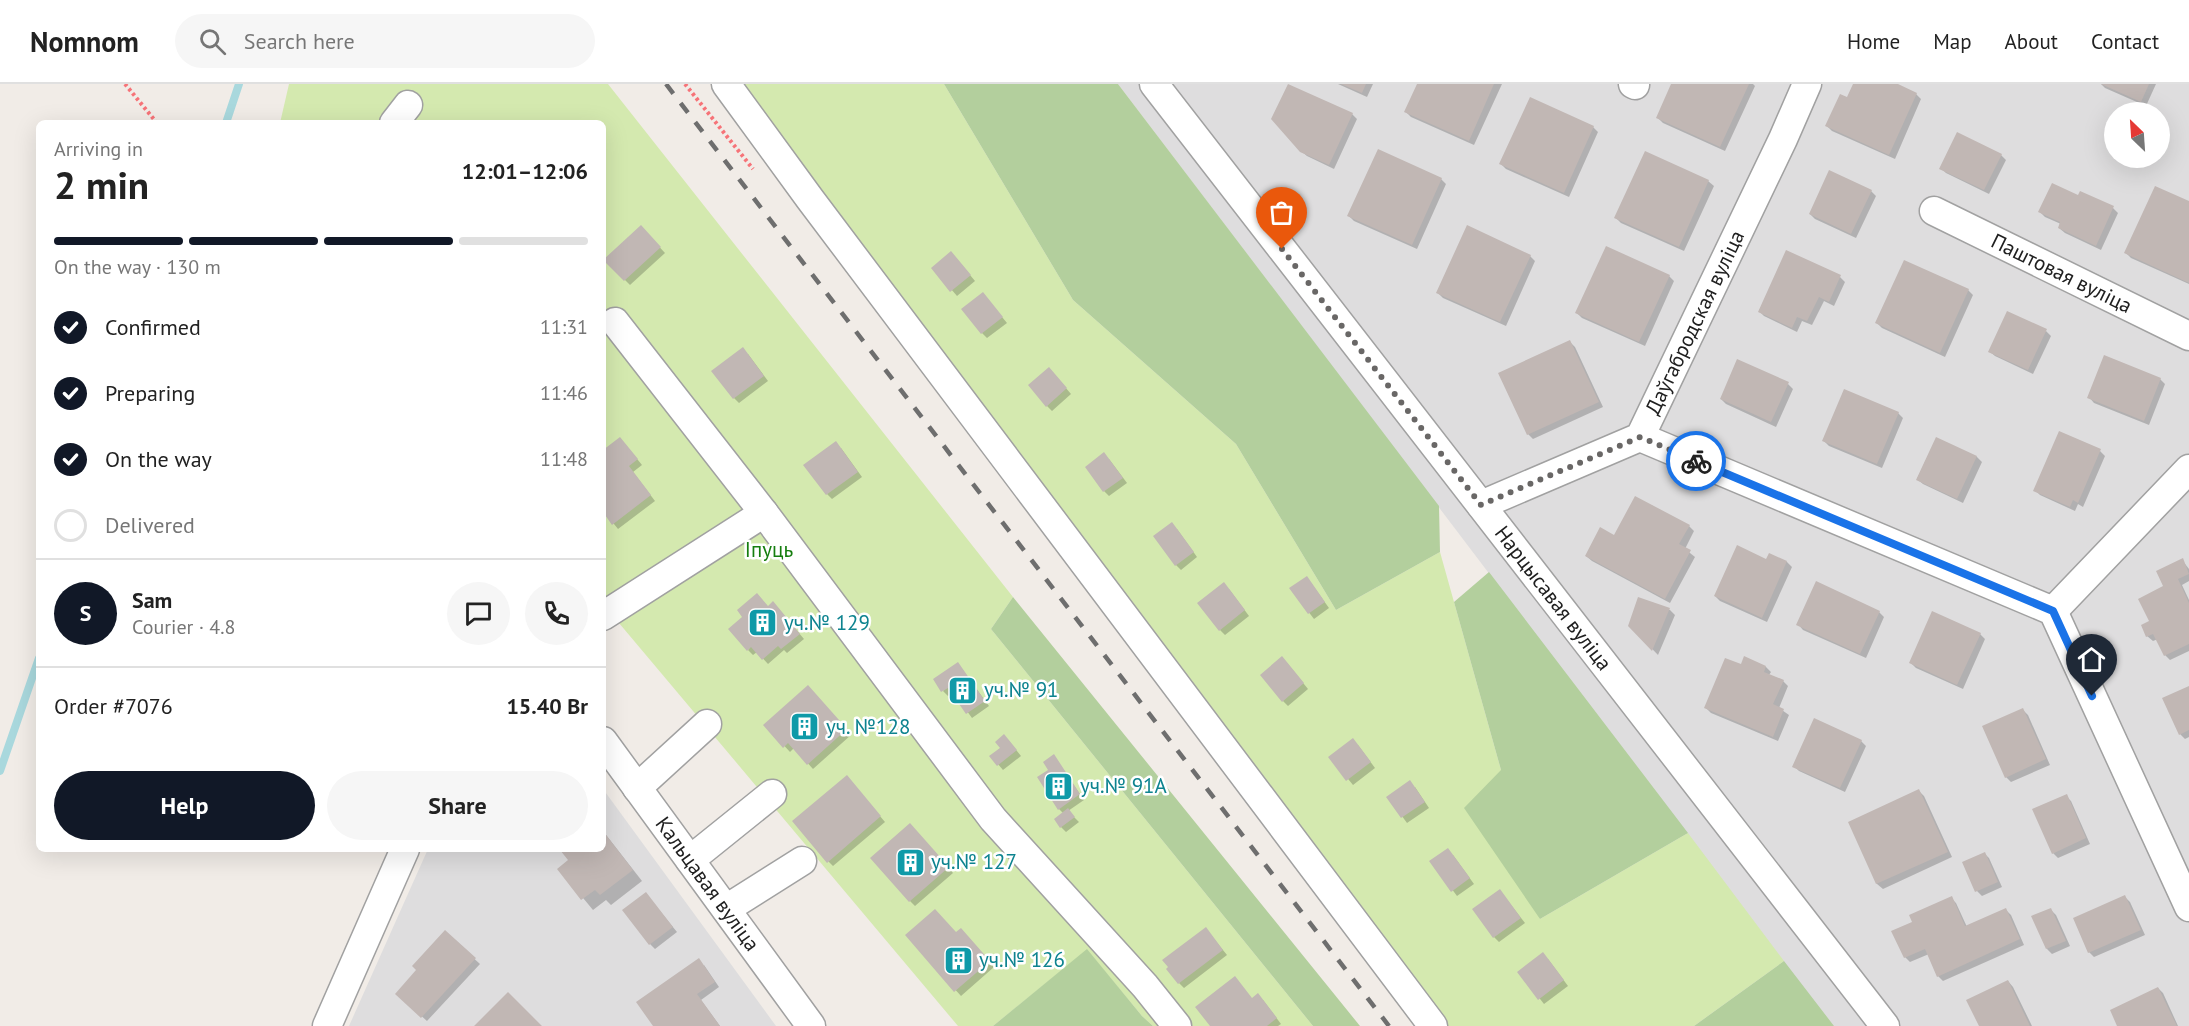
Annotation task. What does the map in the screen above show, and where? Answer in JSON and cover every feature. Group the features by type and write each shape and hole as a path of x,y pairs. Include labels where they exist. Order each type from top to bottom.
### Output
{"street":[{"path":"726,84 817,209 1433,1026"},
{"name":"Нарцысавая вуліца","path":"1154,84 1886,1026"},
{"name":"Даўгабродская вуліца","path":"1481,505 1640,437 1783,140 1807,84"},
{"name":"Паштовая вуліца","path":"1934,211 2189,336"},
{"path":"615,322 764,513 993,819 1144,986 1177,1026"},
{"path":"1640,437 2053,611 2189,907"},
{"path":"2053,611 2189,469"},
{"path":"606,614 764,513"},
{"path":"637,788 706,724"},
{"name":"Кальцавая вуліца","path":"606,745 811,1026"},
{"path":"690,860 772,794"},
{"path":"335,1022 404,852"},
{"path":"726,909 802,861"}],"path":[{"path":"125,84 155,120"}],"shaded area":[{"path":"1118,84 2189,84 2189,1026 1832,1026"},
{"path":"606,793 776,1026 349,1026 427,852 606,852"}],"green space":[{"name":"Іпуць","path":"289,84 608,84 1013,597 991,629 1313,1026 1153,1026 1087,950 993,1026 958,1026 606,608 606,120 281,120"},
{"path":"714,84 944,84 1073,300 1236,444 1336,610 1440,552 1540,919 1688,833 1784,961 1694,1026 1422,1026 925,376"},
{"path":"944,84 1118,84 1439,506 1440,552 1336,610 1236,444 1073,300"},
{"path":"1489,572 1688,833 1540,919 1464,808 1501,770 1454,602"},
{"path":"1013,597 1360,1026 1313,1026 991,629"},
{"path":"1087,949 1142,1016 1153,1026 993,1026"},
{"path":"1784,961 1834,1026 1694,1026"}],"building":[{"path":"1288,84 1353,113 1329,165 1300,152 1271,119"},
{"path":"1341,84 1366,84 1362,93"},
{"path":"1417,84 1494,84 1469,141 1404,112"},
{"path":"1671,84 1749,84 1720,147 1656,118"},
{"path":"1853,84 1898,84 1917,93 1889,155 1825,126 1840,94 1847,97"},
{"path":"2101,84 2149,84 2141,102"},
{"path":"1530,97 1594,126 1564,193 1499,164"},
{"path":"1957,132 2002,154 1984,190 1939,169"},
{"path":"1378,149 1442,178 1412,245 1347,216"},
{"path":"1645,151 1709,180 1679,247 1614,218"},
{"path":"1829,170 1872,190 1851,234 1809,214"},
{"path":"2052,183 2078,195 2080,191 2114,206 2096,246 2058,228 2060,222 2038,212"},
{"path":"2155,186 2189,201 2189,283 2124,253"},
{"path":"641,225 661,247 624,281 606,263 606,257"},
{"path":"1467,225 1531,255 1500,322 1436,293"},
{"path":"1606,246 1670,275 1639,342 1575,313"},
{"path":"1786,250 1841,275 1829,302 1819,297 1807,321 1797,317 1792,328 1758,312"},
{"path":"951,251 971,275 950,292 931,268"},
{"path":"1904,260 1969,289 1940,353 1875,323"},
{"path":"983,292 1003,317 981,334 961,309"},
{"path":"2007,311 2047,329 2028,370 1988,352"},
{"path":"1570,340 1599,402 1527,435 1498,373"},
{"path":"743,347 764,376 733,399 711,371"},
{"path":"2104,355 2161,378 2144,421 2087,398"},
{"path":"1737,359 1789,382 1771,422 1720,399"},
{"path":"1049,367 1067,388 1046,407 1028,385"},
{"path":"1844,389 1899,412 1877,464 1822,441"},
{"path":"2059,431 2101,449 2078,503 2073,500 2070,507 2033,491"},
{"path":"620,437 638,459 629,466 651,495 612,525 606,516 606,448"},
{"path":"1936,437 1977,456 1957,499 1916,480"},
{"path":"836,441 858,472 826,495 803,465"},
{"path":"1104,452 1123,478 1103,492 1085,467"},
{"path":"1635,496 1690,525 1679,544 1691,550 1665,599 1585,556 1600,527 1614,535"},
{"path":"1172,522 1194,552 1175,566 1153,536"},
{"path":"1737,545 1766,559 1769,553 1787,561 1762,618 1714,596"},
{"path":"2183,558 2189,574 2178,579 2189,603 2189,644 2164,656 2153,634 2146,637 2141,625 2149,621 2138,599 2163,586 2156,571"},
{"path":"1307,576 1325,602 1308,614 1289,588"},
{"path":"1816,581 1880,611 1860,654 1796,625"},
{"path":"1224,582 1245,610 1219,631 1197,603"},
{"name":"уч.№ 129","path":"757,593 768,606 773,601 800,634 781,649 778,646 762,660 751,647 747,651 728,629 742,617 737,610"},
{"path":"1638,597 1670,608 1652,651 1628,626"},
{"path":"1932,611 1981,633 1957,685 1909,663"},
{"path":"1282,656 1304,683 1282,702 1260,675"},
{"path":"1744,656 1766,666 1764,672 1784,680 1773,704 1784,709 1773,737 1704,708 1725,658 1741,664"},
{"name":"уч.№ 91","path":"958,662 985,701 966,714 948,688 941,692 933,679"},
{"name":"уч. №128","path":"808,685 847,729 807,765 788,743 783,748 763,725"},
{"path":"2189,686 2189,730 2179,735 2162,698"},
{"path":"2023,708 2046,759 2005,778 1982,726"},
{"path":"1814,718 1862,740 1840,788 1792,767"},
{"path":"1004,734 1017,750 997,766 989,756 1000,748 995,742"},
{"path":"1353,738 1371,762 1346,781 1328,757"},
{"name":"уч.№ 91А","path":"1054,754 1080,794 1058,810 1037,777 1048,770 1043,762"},
{"path":"847,775 881,816 827,863 792,821"},
{"path":"1410,780 1425,802 1401,818 1386,797"},
{"path":"1919,789 1948,852 1876,884 1848,822"},
{"path":"2067,794 2086,838 2052,854 2032,809"},
{"path":"1068,808 1075,817 1060,828 1054,819"},
{"name":"уч.№ 127","path":"910,823 949,867 909,902 870,858"},
{"path":"606,835 633,870 600,895 595,890 581,900 557,869 568,860 562,852 606,852"},
{"path":"1448,848 1470,878 1451,892 1429,861"},
{"path":"1985,852 1998,882 1975,892 1962,862"},
{"path":"1500,889 1521,918 1493,938 1472,909"},
{"path":"646,892 673,927 649,945 622,910"},
{"path":"2125,895 2141,930 2088,953 2073,918"},
{"path":"1952,896 1965,926 2006,908 2020,939 1937,977 1925,949 1904,958 1891,931 1912,922 1909,915"},
{"path":"2051,908 2066,941 2046,949 2031,916"},
{"name":"уч.№ 126","path":"935,909 956,932 961,928 990,961 954,992 905,935"},
{"path":"1206,927 1223,950 1178,984 1162,960"},
{"path":"445,930 476,958 421,1018 395,994 416,970 412,966"},
{"path":"1543,952 1564,980 1538,1000 1517,972"},
{"path":"699,958 715,982 697,994 720,1026 653,1026 636,1002"},
{"path":"1235,976 1252,998 1258,993 1277,1018 1267,1026 1210,1026 1195,1007"},
{"path":"2008,980 2030,1026 1979,1026 1966,1000"},
{"path":"2158,987 2177,1026 2117,1026 2110,1010"},
{"path":"508,992 542,1026 474,1026"}],"waterway":[{"path":"227,120 239,84"},
{"path":"0,771 36,667"}],"railway":[{"path":"666,84 1389,1026"}],"way so far":[{"path":"1282,249 1481,505 1640,437 1696,461"}],"place":[{"name":"уч.№ 129","path":"763,623"},
{"name":"уч.№ 91","path":"963,690"},
{"name":"уч. №128","path":"805,727"},
{"name":"уч.№ 91А","path":"1059,786"},
{"name":"уч.№ 127","path":"910,862"},
{"name":"уч.№ 126","path":"958,960"}],"route":[{"path":"1696,461 2053,611 2092,696"}]}
